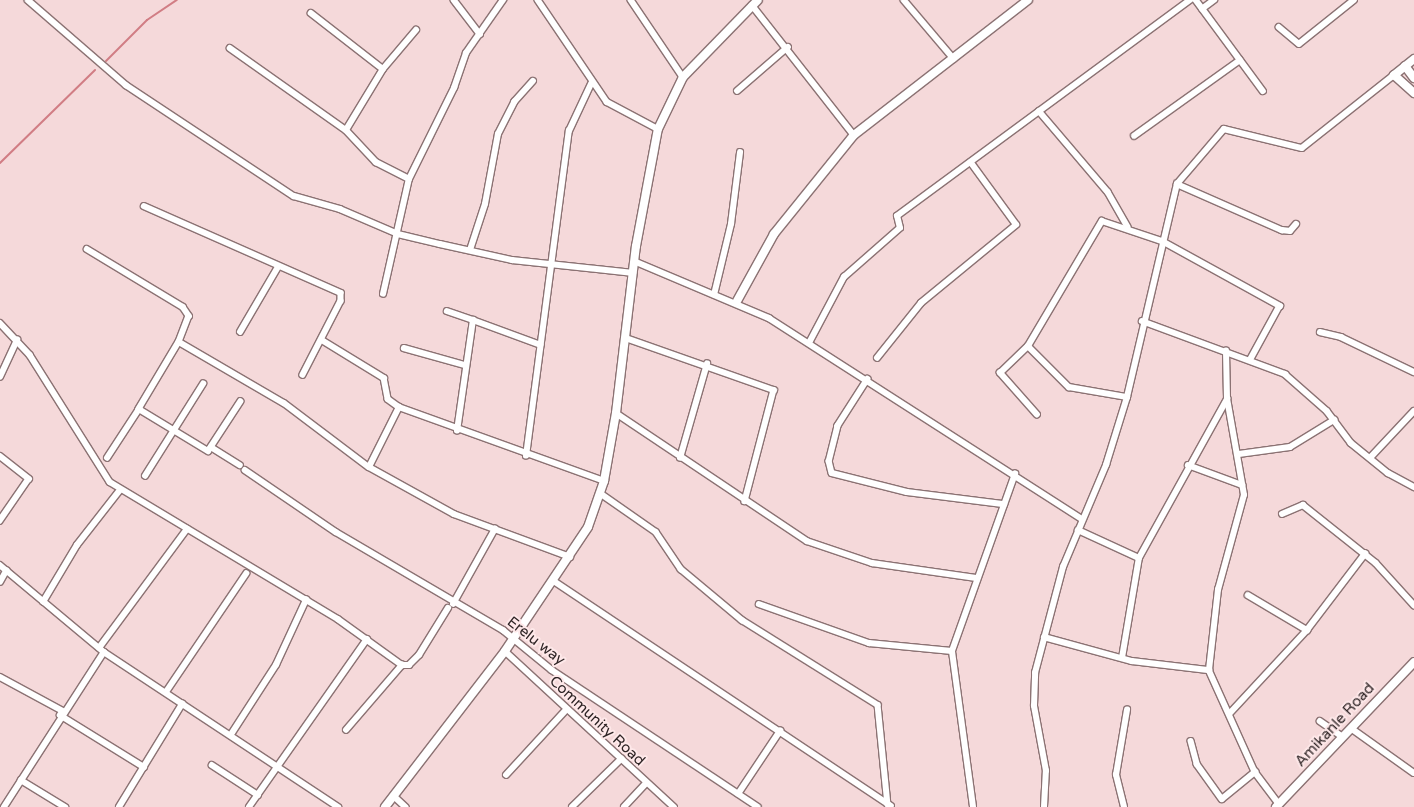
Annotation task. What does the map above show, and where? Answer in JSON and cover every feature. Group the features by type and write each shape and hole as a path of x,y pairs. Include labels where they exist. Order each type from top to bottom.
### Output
{"street":[{"path":"28,0 99,64 199,130 272,186 398,234 470,250 633,273"},
{"path":"454,0 480,34"},
{"path":"384,294 409,179 454,88 466,53 503,0"},
{"path":"538,0 591,84 618,111 658,129"},
{"path":"904,0 954,58"},
{"path":"738,301 774,234 854,135 1028,0"},
{"path":"809,344 844,277 900,228 897,216 1190,0"},
{"path":"1196,0 1264,91"},
{"path":"1202,9 1214,0"},
{"path":"1279,27 1299,44 1354,0"},
{"path":"633,1 683,77"},
{"path":"386,807 505,651 570,558 600,493 604,481 616,413 634,261 658,129 683,77 755,2 854,135"},
{"path":"312,13 383,69"},
{"path":"346,130 383,69 416,30"},
{"path":"737,91 788,47"},
{"path":"230,48 346,130 372,160 409,179"},
{"path":"1044,807 1046,771 1033,693 1044,637 1078,530 1108,458 1127,397 1142,320 1177,184 1224,129 1302,148 1414,59"},
{"path":"1134,136 1240,60"},
{"path":"1405,66 1414,78"},
{"path":"1394,75 1414,94"},
{"path":"470,250 485,204 498,134 514,102 532,81"},
{"path":"526,456 554,262 569,131 591,84"},
{"path":"1039,111 1108,192 1128,227"},
{"path":"714,295 731,224 740,153"},
{"path":"877,358 920,304 1016,225 971,163"},
{"path":"1177,184 1282,230 1290,231 1296,224"},
{"path":"144,206 341,293 341,301 303,375"},
{"path":"1037,415 999,378 1028,346 1099,224 1106,221 1128,227 1162,241 1280,306 1251,359"},
{"path":"87,249 183,307 189,316 179,342 107,458"},
{"path":"634,261 714,295 738,301 868,379 1082,519"},
{"path":"240,332 278,266"},
{"path":"447,311 541,345"},
{"path":"457,431 465,364 473,320"},
{"path":"1142,320 1251,359 1303,387 1370,458 1414,487"},
{"path":"0,323 17,340 93,458 120,490 306,600 367,639 402,665 409,665 419,655 495,529"},
{"path":"1320,332 1341,337 1414,372"},
{"path":"626,338 707,364 775,392 745,502"},
{"path":"0,377 17,340"},
{"path":"322,340 381,376 388,399 399,408 526,456 604,481"},
{"path":"179,342 284,403 369,467 454,514 570,558"},
{"path":"1028,346 1069,387 1127,397"},
{"path":"404,348 465,364"},
{"path":"1226,351 1227,399 1239,454 1244,495 1214,613 1209,670 1255,772 1278,806"},
{"path":"680,458 707,364"},
{"path":"868,379 838,426 829,461 832,473 907,492 1004,504"},
{"path":"145,476 203,384"},
{"path":"1122,658 1139,558 1188,465 1227,399"},
{"path":"139,409 206,451 211,447 240,402"},
{"path":"369,467 399,408"},
{"path":"1370,458 1414,411"},
{"path":"616,413 782,528 834,552 872,563 976,578"},
{"path":"1239,454 1290,447 1334,420"},
{"path":"211,447 240,465"},
{"path":"0,456 29,479 0,521"},
{"path":"1188,465 1242,485"},
{"name":"Erelu way","path":"245,470 450,606 494,624 512,640 758,807"},
{"path":"973,807 952,651 965,623 976,578 1015,474"},
{"path":"43,602 77,545 120,490"},
{"path":"600,493 656,532 681,570 742,620 878,706 890,806"},
{"path":"1282,514 1303,505 1365,554 1414,605"},
{"path":"4,807 101,650 187,529"},
{"path":"1078,530 1139,558"},
{"path":"1230,713 1307,630 1365,554"},
{"path":"0,565 101,650 182,704 232,732 338,807"},
{"path":"0,582 6,571"},
{"path":"166,692 246,574"},
{"path":"554,581 890,806"},
{"path":"1248,595 1307,630"},
{"path":"232,732 276,665 306,600"},
{"path":"759,604 869,643 952,651"},
{"path":"1044,637 1122,658 1209,670"},
{"path":"249,807 367,639"},
{"name":"Community Road","path":"505,651 566,710 674,807"},
{"name":"Amikanle Road","path":"1278,806 1414,662"},
{"path":"346,730 402,665"},
{"path":"0,677 61,713 144,767"},
{"path":"118,807 182,704"},
{"path":"506,775 566,710"},
{"path":"1124,807 1116,775 1127,710"},
{"path":"1320,721 1343,737"},
{"path":"1350,728 1414,773"},
{"path":"738,794 780,731"},
{"path":"1191,742 1197,764 1222,799 1255,772"},
{"path":"572,807 621,759"},
{"path":"212,764 258,795"},
{"path":"21,780 65,807"},
{"path":"624,807 646,783"},
{"path":"394,796 406,807"}],"waterway":[{"path":"106,61 147,20 177,0"},
{"path":"0,163 95,70"}]}
